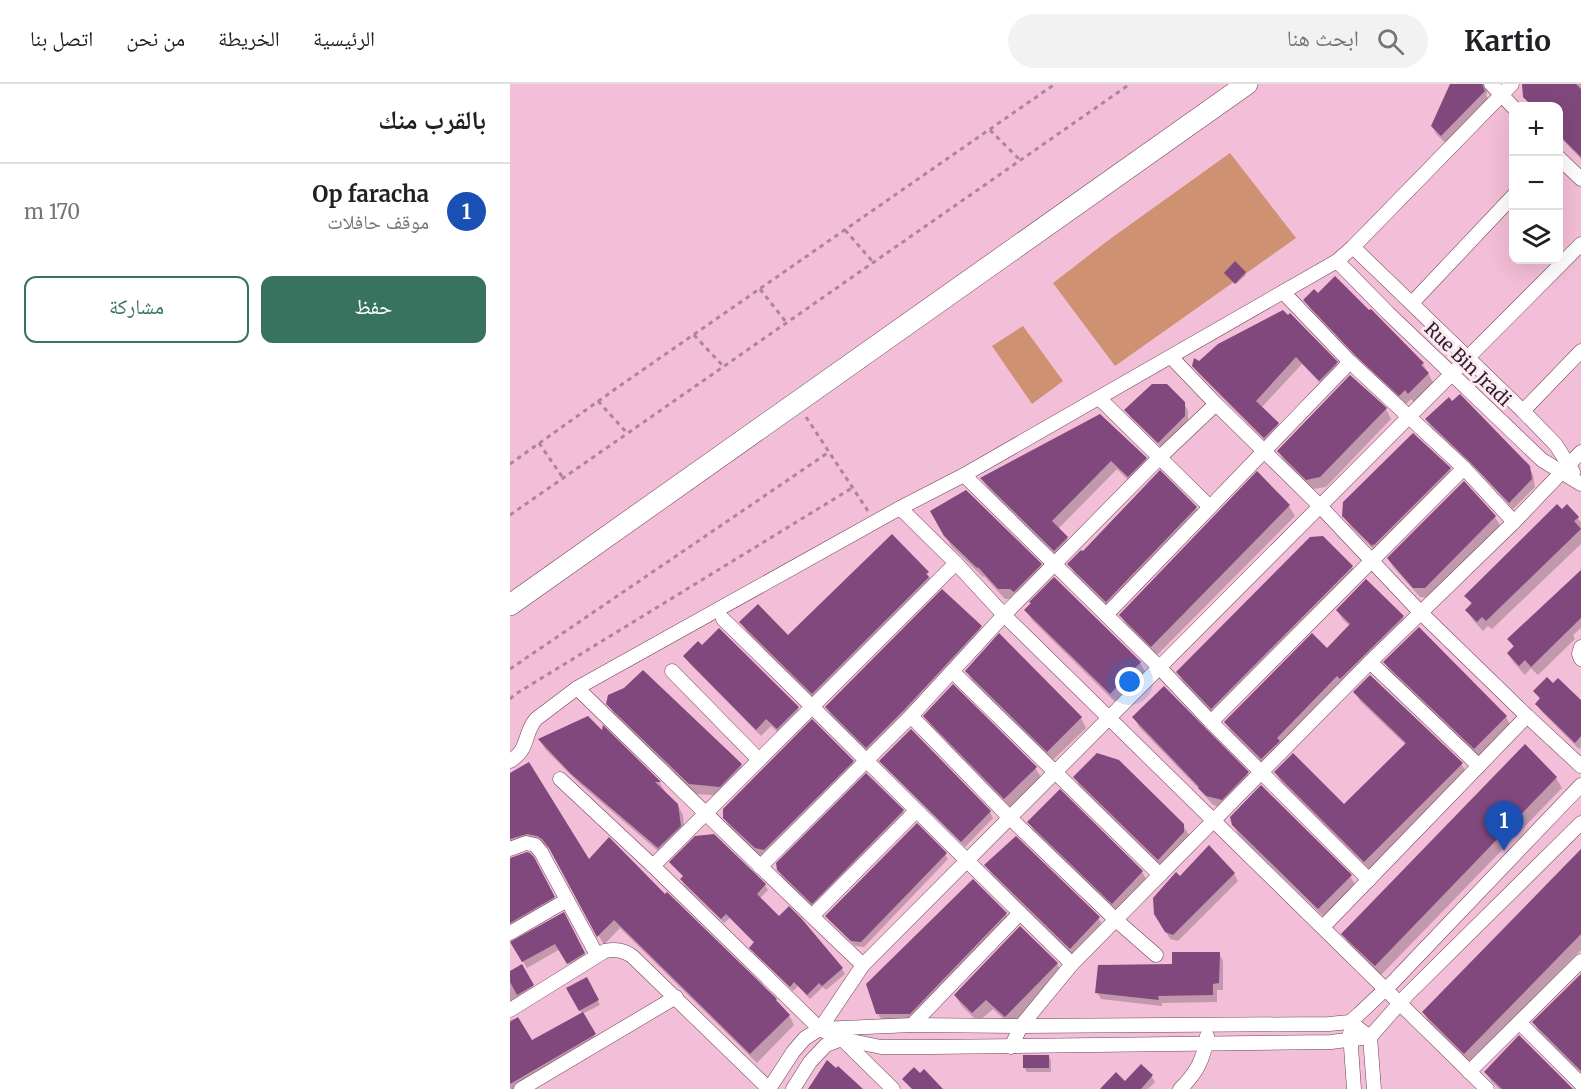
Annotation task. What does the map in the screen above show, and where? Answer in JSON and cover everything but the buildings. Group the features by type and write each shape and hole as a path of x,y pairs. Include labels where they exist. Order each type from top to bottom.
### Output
{"main road":[{"path":"510,605 1247,84"}],"street":[{"path":"1491,84 1509,103"},
{"path":"510,761 522,751 531,724 577,688 900,508 964,475 1337,261 1512,84"},
{"path":"1563,162 1581,179"},
{"path":"1412,303 1509,200"},
{"path":"510,1010 597,955 615,949 624,951 633,956 769,1089 793,1052 805,1038 820,1029 863,965 1581,244"},
{"name":"Rue Bin Jradi","path":"1353,247 1556,445 1565,469"},
{"name":"Rue Bin Jradi","path":"1337,261 1542,460 1565,469 1581,484"},
{"path":"1283,292 1350,362 1464,468 1514,522"},
{"path":"1522,411 1581,351"},
{"path":"1171,357 1320,506 1420,612 1581,766"},
{"path":"1106,615 1350,362"},
{"path":"1099,398 1210,507"},
{"path":"760,867 911,716 1004,615 1216,404"},
{"path":"1011,1047 1021,1026 1072,964 1420,612 1514,522 1581,452"},
{"path":"1211,722 1464,468"},
{"path":"964,475 1160,667 1211,722 1369,880"},
{"path":"900,508 956,563 1004,615 1487,1089"},
{"path":"653,866 956,563"},
{"path":"723,619 1072,964"},
{"path":"1581,647 1579,654 1581,659"},
{"path":"1370,662 1479,766"},
{"path":"672,671 759,760"},
{"path":"953,672 1160,875"},
{"path":"577,688 863,965"},
{"path":"911,716 1010,818 1116,920 1156,955"},
{"path":"1323,927 1527,716"},
{"path":"560,779 820,1029 842,1040 881,1047 1331,1042 1370,1037 1400,1004 1581,823"},
{"path":"820,1029 912,1025 1208,1025 1350,1022 1386,989 1581,785"},
{"path":"812,916 916,811"},
{"path":"510,849 526,843 535,845 541,852 597,955"},
{"path":"510,933 567,900"},
{"path":"912,1025 1020,913"},
{"path":"1470,1072 1581,961"},
{"path":"521,1089 676,997"},
{"path":"1350,1022 1370,1037 1374,1089"},
{"path":"1350,1022 1354,1089"},
{"path":"1520,1023 1581,1084"},
{"path":"1180,1089 1191,1079 1199,1065 1206,1043 1208,1025"},
{"path":"793,1089 810,1062 826,1045 842,1040"},
{"path":"842,1040 893,1089"}],"path":[{"path":"510,464 1055,84"},
{"path":"510,515 1127,85"},
{"path":"990,130 1020,160"},
{"path":"845,230 873,262"},
{"path":"760,289 786,322"},
{"path":"694,335 723,366"},
{"path":"598,401 627,433"},
{"path":"796,403 875,522"},
{"path":"539,443 563,478"},
{"path":"510,669 829,452"},
{"path":"510,699 852,488"}],"shaded area":[{"path":"1230,153 1296,238 1115,366 1053,283"},
{"path":"1023,326 1063,381 1032,404 992,346"}],"place":[{"name":"Op faracha","path":"1504,851"}]}
